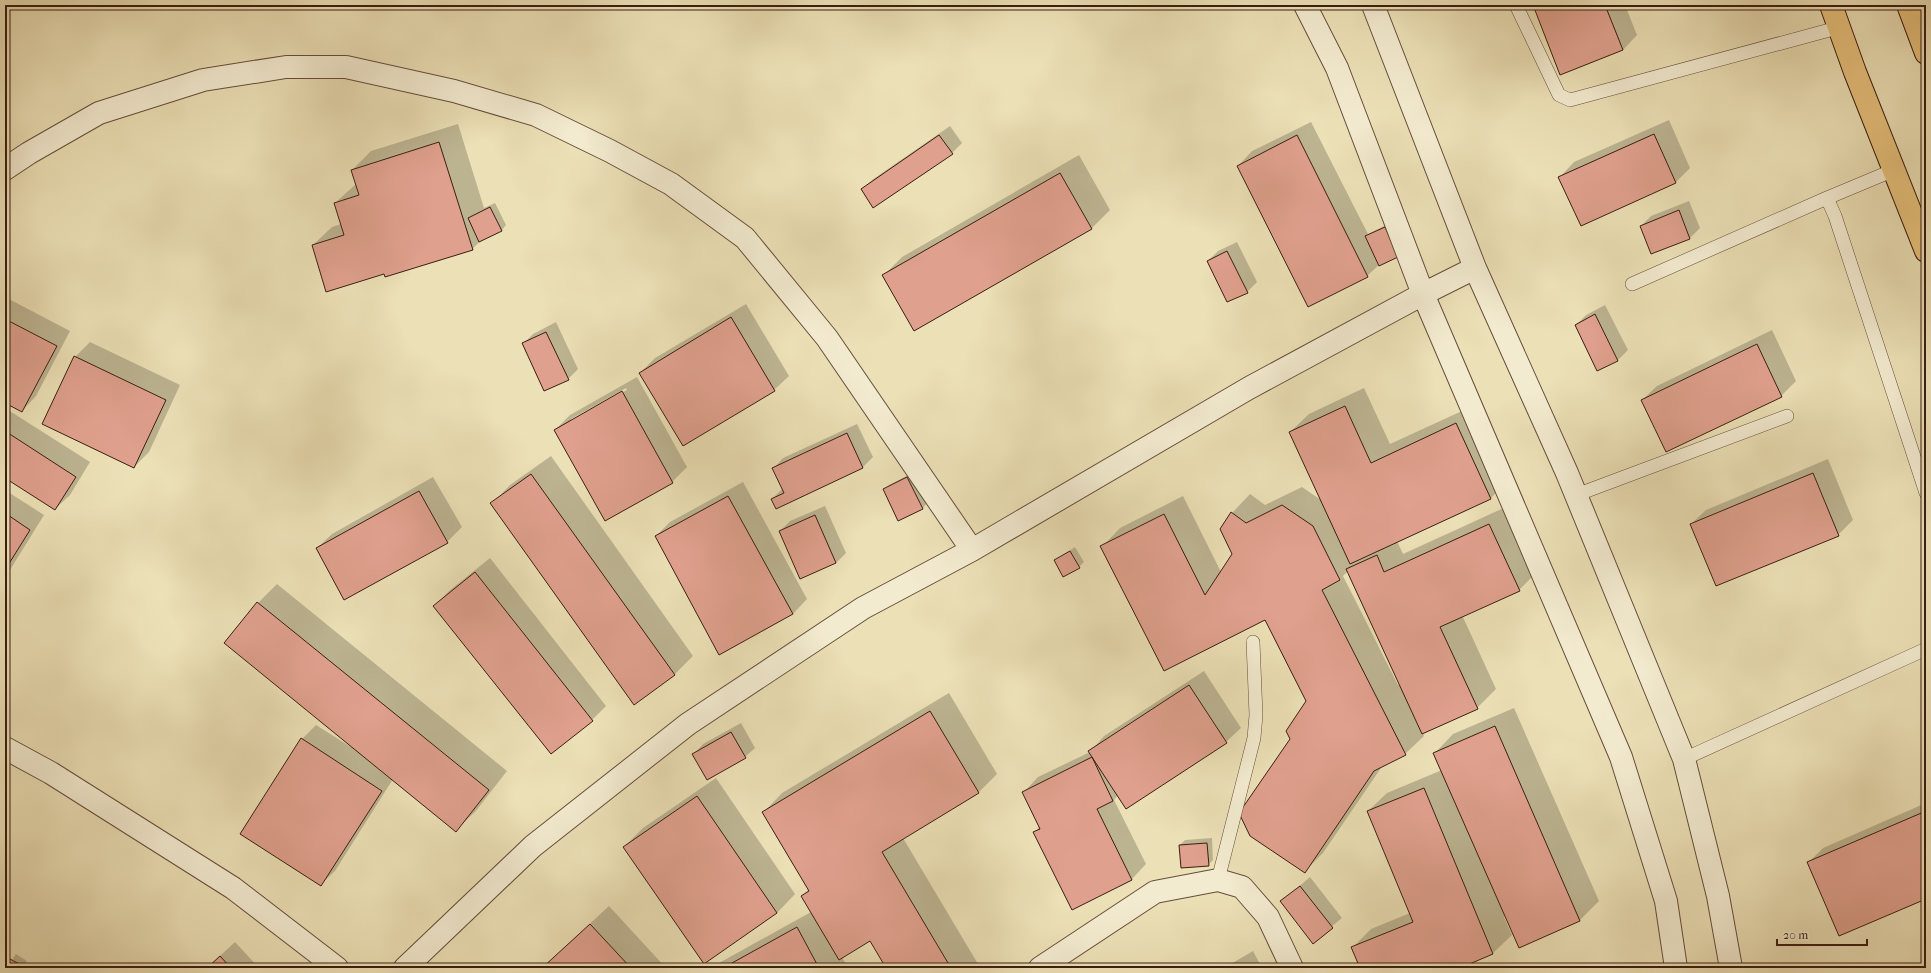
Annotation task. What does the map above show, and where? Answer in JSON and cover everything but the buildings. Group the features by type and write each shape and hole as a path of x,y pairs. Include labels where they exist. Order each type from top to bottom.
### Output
{"highway":[{"path":"1827,5 1926,251"},
{"path":"1831,5 1855,72"},
{"path":"1908,5 1926,53"}],"street":[{"path":"1305,5 1337,68 1423,294 1621,757 1666,901 1676,968"},
{"path":"1373,5 1475,268 1576,495 1684,759 1718,896 1731,968"},
{"path":"5,169 29,153 99,113 203,80 286,67 346,67 454,91 536,115 610,151 671,184 744,238 827,338 972,550"},
{"path":"405,968 533,846 688,724 863,608 972,550 1249,388 1423,294 1475,268"},
{"path":"5,748 51,773 233,888 337,968"},
{"path":"1040,968 1155,892 1218,880 1242,886 1268,917 1292,968"}],"lane":[{"path":"1516,5 1559,95 1570,100 1837,28"},
{"path":"1632,284 1894,170"},
{"path":"1827,198 1835,216 1926,493"},
{"path":"1576,495 1788,416"},
{"path":"1218,880 1254,738 1256,715 1253,642"},
{"path":"1684,759 1926,649"}]}
